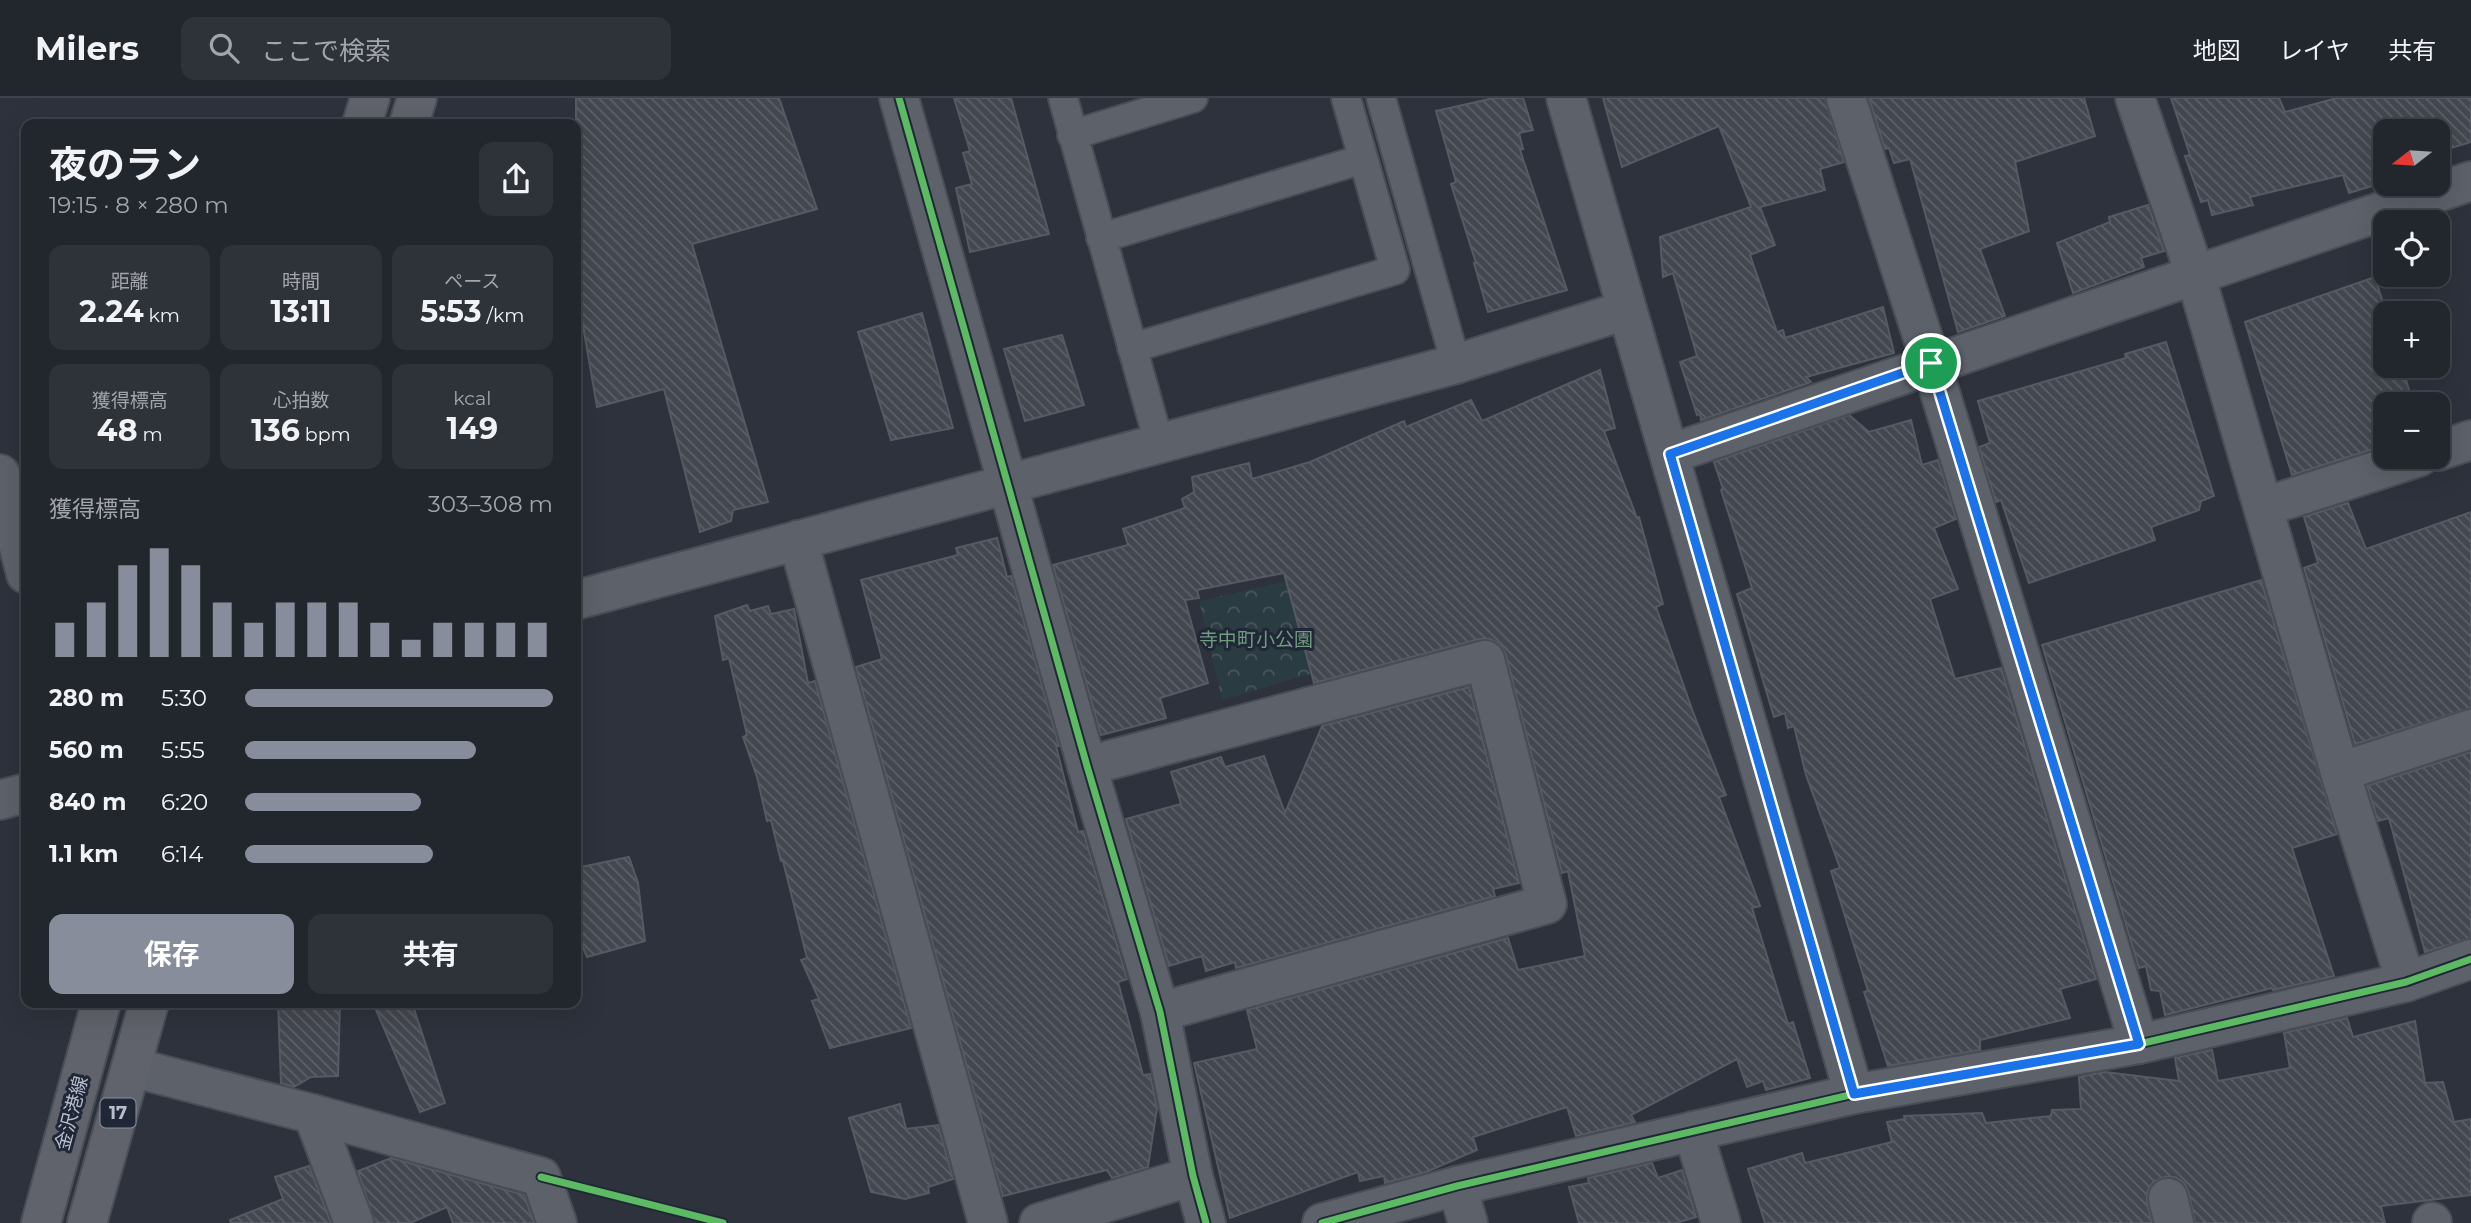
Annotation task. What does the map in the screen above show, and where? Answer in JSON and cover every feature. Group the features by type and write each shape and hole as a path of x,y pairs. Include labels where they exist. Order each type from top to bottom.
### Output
{"main road":[{"path":"364,119 370,98"},
{"path":"411,119 417,98"},
{"name":"金沢港線","path":"41,1223 101,1008"},
{"name":"17","path":"87,1223 148,1008"}],"street":[{"path":"899,98 1087,766 1160,1012 1192,1176 1206,1223"},
{"path":"1566,98 1854,1094"},
{"path":"1846,98 1931,363 2139,1044"},
{"path":"2135,98 2196,277 2340,772 2406,982"},
{"path":"1670,454 1931,363 2196,277 2471,181"},
{"path":"581,599 1456,364 1626,310"},
{"path":"2450,447 2471,440"},
{"path":"2264,507 2382,469"},
{"path":"0,474 21,555"},
{"path":"798,540 988,1223"},
{"path":"1087,766 1485,660 1547,904 1160,1012"},
{"path":"2340,772 2471,729"},
{"path":"0,800 21,794"},
{"path":"1322,1223 1457,1186 1854,1094 2139,1044 2406,982 2471,959"},
{"path":"131,1068 313,1114 541,1177 557,1223"},
{"path":"313,1114 354,1223"},
{"path":"1692,1131 1721,1223"},
{"path":"1039,1223 1192,1176"},
{"path":"1457,1186 1468,1223"}],"lane":[{"path":"1063,98 1159,443"},
{"path":"1072,135 1193,98"},
{"path":"1132,348 1395,270 1346,98"},
{"path":"1381,98 1456,364"},
{"path":"1101,239 1363,159"}],"green space":[{"name":"寺中町小公園","path":"1288,581 1317,672 1222,700 1199,601"}],"building":[{"path":"576,98 779,98 817,209 692,244 768,502 733,510 731,521 700,532 664,389 597,407 581,314 581,119 576,119"},
{"path":"954,98 1011,98 1049,234 970,252 956,188 972,184 963,153 970,151"},
{"path":"1494,98 1523,98 1533,130 1519,133 1523,149 1520,150 1567,290 1488,312 1451,184 1456,182 1436,111"},
{"path":"1603,98 1825,98 1844,162 1820,169 1825,190 1760,207 1775,245 1750,255 1777,332 1783,330 1785,338 1883,307 1894,353 1806,377 1811,382 1701,420 1680,362 1697,356 1673,273 1663,277 1660,237 1751,207 1719,126 1622,167"},
{"path":"1869,98 2084,98 2095,136 2015,162 2029,231 1980,249 2005,316 1958,332 1910,159 1894,163 1889,148 1885,149"},
{"path":"2171,98 2279,98 2285,112 2337,98 2471,98 2471,142 2450,148 2450,119 2373,119 2373,186 2349,193 2343,175 2250,197 2253,205 2212,215 2208,200 2201,202 2185,156 2190,155"},
{"path":"2148,205 2164,251 2141,258 2144,267 2073,293 2057,243 2110,222 2109,217"},
{"path":"2373,278 2373,287 2378,287 2382,301 2373,301 2373,378 2405,378 2410,392 2373,392 2373,449 2292,475 2245,322"},
{"path":"922,313 953,428 891,440 858,332"},
{"path":"1062,335 1084,405 1025,421 1004,349"},
{"path":"2166,342 2214,496 2201,501 2199,510 2151,527 2155,540 2029,583 2001,500 1996,502 1979,447 1990,443 1978,401 2126,358 2125,354"},
{"path":"1600,370 1615,428 1604,431 1637,518 1639,517 1663,604 1656,607 1726,795 1719,797 1760,906 1752,908 1788,1024 1793,1022 1810,1078 1766,1090 1763,1081 1747,1087 1737,1059 1631,1115 1635,1122 1576,1136 1567,1107 1473,1137 1477,1150 1426,1172 1385,1183 1384,1176 1360,1181 1358,1172 1230,1218 1194,1063 1257,1049 1247,1010 1508,938 1518,970 1585,956 1568,871 1562,873 1506,655 1500,644 1490,639 1479,639 1314,683 1284,573 1197,590 1199,598 1185,600 1208,683 1160,698 1166,718 1101,735 1053,565 1128,545 1123,529 1185,508 1182,499 1194,492 1192,477 1249,463 1252,479 1310,462 1404,421 1406,427 1471,400 1482,421"},
{"path":"1849,415 1869,432 1911,420 1922,465 1938,460 1956,519 1934,528 1958,589 1930,599 1955,679 2001,668 2096,979 2060,989 2070,1018 1980,1040 1980,1050 1888,1066 1864,992 1868,991 1831,871 1840,868 1806,775 1794,726 1788,728 1785,713 1774,717 1737,594 1752,588 1714,462"},
{"path":"2348,503 2366,549 2471,512 2471,708 2355,744 2304,568 2318,563 2304,517"},
{"path":"997,538 1007,577 1011,576 1059,746 1056,746 1078,832 1083,831 1127,979 1118,982 1143,1075 1150,1074 1157,1108 1148,1167 1112,1178 1107,1170 1003,1196 856,667 882,659 861,580 958,555 956,548"},
{"path":"2261,580 2337,834 2292,848 2334,976 2273,990 2272,988 2165,1015 2160,991 2151,990 2146,966 2139,968 2042,645"},
{"path":"747,605 750,611 768,606 771,614 794,609 808,683 815,681 911,1028 830,1048 812,1001 819,999 801,960 807,958 783,861 771,820 767,821 757,777 743,737 747,735 729,658 723,660 715,616"},
{"path":"1469,687 1519,883 1493,889 1495,896 1236,968 1235,962 1206,971 1202,956 1169,966 1126,819 1181,804 1171,772 1221,757 1225,767 1264,756 1285,813 1322,726"},
{"path":"2471,752 2471,938 2425,952 2389,818 2378,821 2367,786"},
{"path":"629,857 638,883 645,941 587,957 581,943 581,867"},
{"path":"278,1008 340,1008 338,1076 311,1077 294,1087 281,1083"},
{"path":"375,1008 414,1008 445,1103 420,1112"},
{"path":"2347,1018 2353,1037 2415,1021 2425,1083 2443,1082 2454,1122 2471,1119 2471,1195 2381,1206 2385,1223 2195,1223 2189,1193 2184,1183 2175,1177 2164,1177 2153,1182 2147,1192 2152,1223 1765,1223 1748,1169 1802,1153 1805,1163 1892,1142 1887,1122 1905,1119 1904,1116 1982,1113 1986,1123 2051,1116 2052,1110 2081,1109 2079,1077 2105,1072 2179,1081 2175,1058 2212,1050 2218,1081 2290,1068 2284,1033"},
{"path":"900,1104 906,1129 938,1125 953,1179 928,1187 929,1193 905,1199 871,1192 849,1118"},
{"path":"391,1158 524,1195 534,1223 453,1223 447,1207 410,1223 375,1223 358,1171"},
{"path":"1652,1163 1658,1178 1682,1170 1696,1217 1676,1223 1579,1223 1569,1187 1589,1183 1588,1178"},
{"path":"309,1166 331,1223 231,1223 230,1220 283,1199 275,1177"}],"cycle path":[{"path":"899,98 1087,766 1160,1012 1193,1176 1206,1223"},
{"path":"1322,1223 1457,1186 1854,1094 2139,1044 2406,982 2471,959"},
{"path":"541,1177 723,1223"}],"route":[{"path":"1931,363 2139,1044 1854,1094 1670,454 1931,363"}]}
